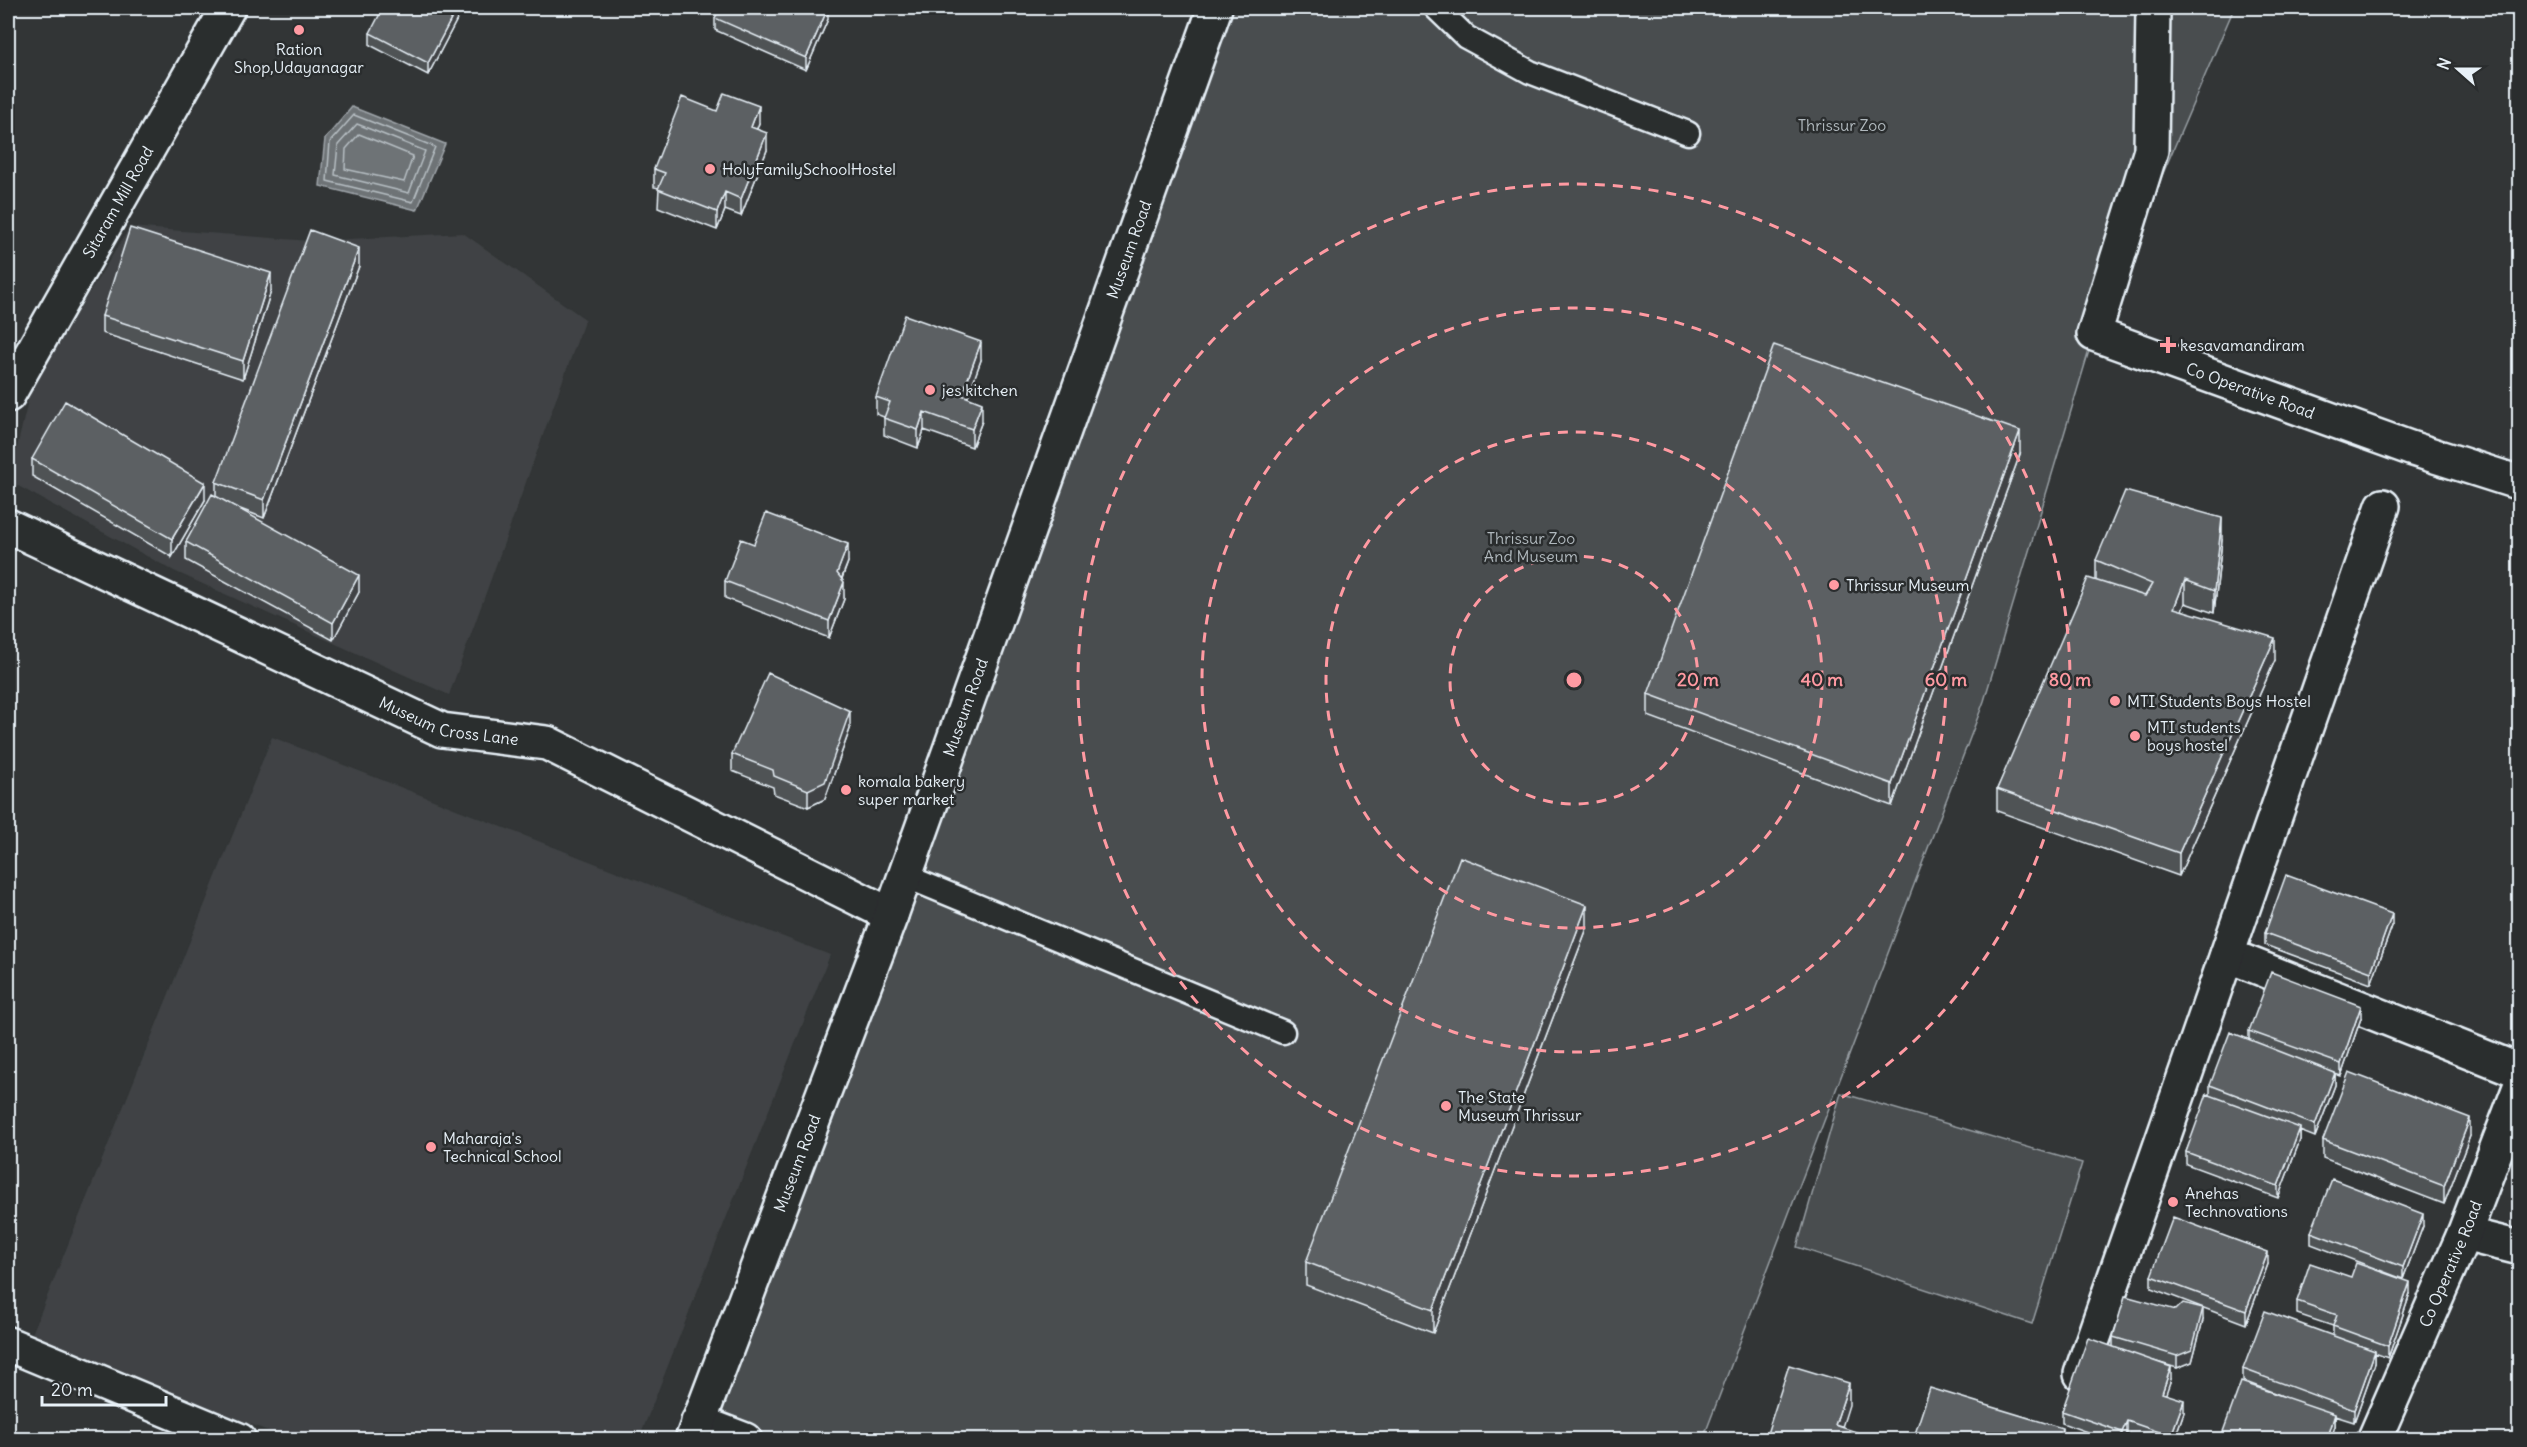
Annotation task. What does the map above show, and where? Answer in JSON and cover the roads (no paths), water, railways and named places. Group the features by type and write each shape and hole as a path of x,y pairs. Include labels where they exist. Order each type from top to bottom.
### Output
{"street":[{"name":"Sitaram Mill Road","path":"8,395 228,8"},
{"name":"Museum Road","path":"695,1431 891,915 1215,8"},
{"name":"Co Operative Road","path":"2153,8 2151,150 2094,334 2410,448 2520,483"},
{"path":"2081,1374 2383,506"},
{"name":"Museum Cross Lane","path":"8,526 442,730 547,743 891,915"},
{"path":"2227,955 2520,1071"},
{"name":"Co Operative Road","path":"2374,1440 2464,1234 2520,1087"},
{"path":"2464,1234 2520,1248"},
{"path":"8,1344 239,1440"},
{"path":"695,1431 745,1440"}],"lane":[{"path":"1436,8 1466,37 1530,72 1688,133"},
{"path":"905,876 1282,1032"}],"water":[{"path":"352,107 445,144 417,210 320,186 325,139"}],"place":[{"name":"Ration Shop,Udayanagar","path":"299,30"},
{"name":"HolyFamilySchoolHostel","path":"710,169"},
{"name":"kesavamandiram","path":"2168,345"},
{"name":"jes kitchen","path":"930,390"},
{"name":"Thrissur Museum","path":"1834,585"},
{"name":"MTI Students Boys Hostel","path":"2115,701"},
{"name":"MTI students boys hostel","path":"2135,736"},
{"name":"komala bakery super market","path":"846,790"},
{"name":"The State Museum Thrissur","path":"1446,1106"},
{"name":"Maharaja's Technical School","path":"431,1147"},
{"name":"Anehas Technovations","path":"2173,1202"}],"park label":[{"name":"Thrissur Zoo","path":"1842,125"},
{"name":"Thrissur Zoo And Museum","path":"1531,547"}]}
